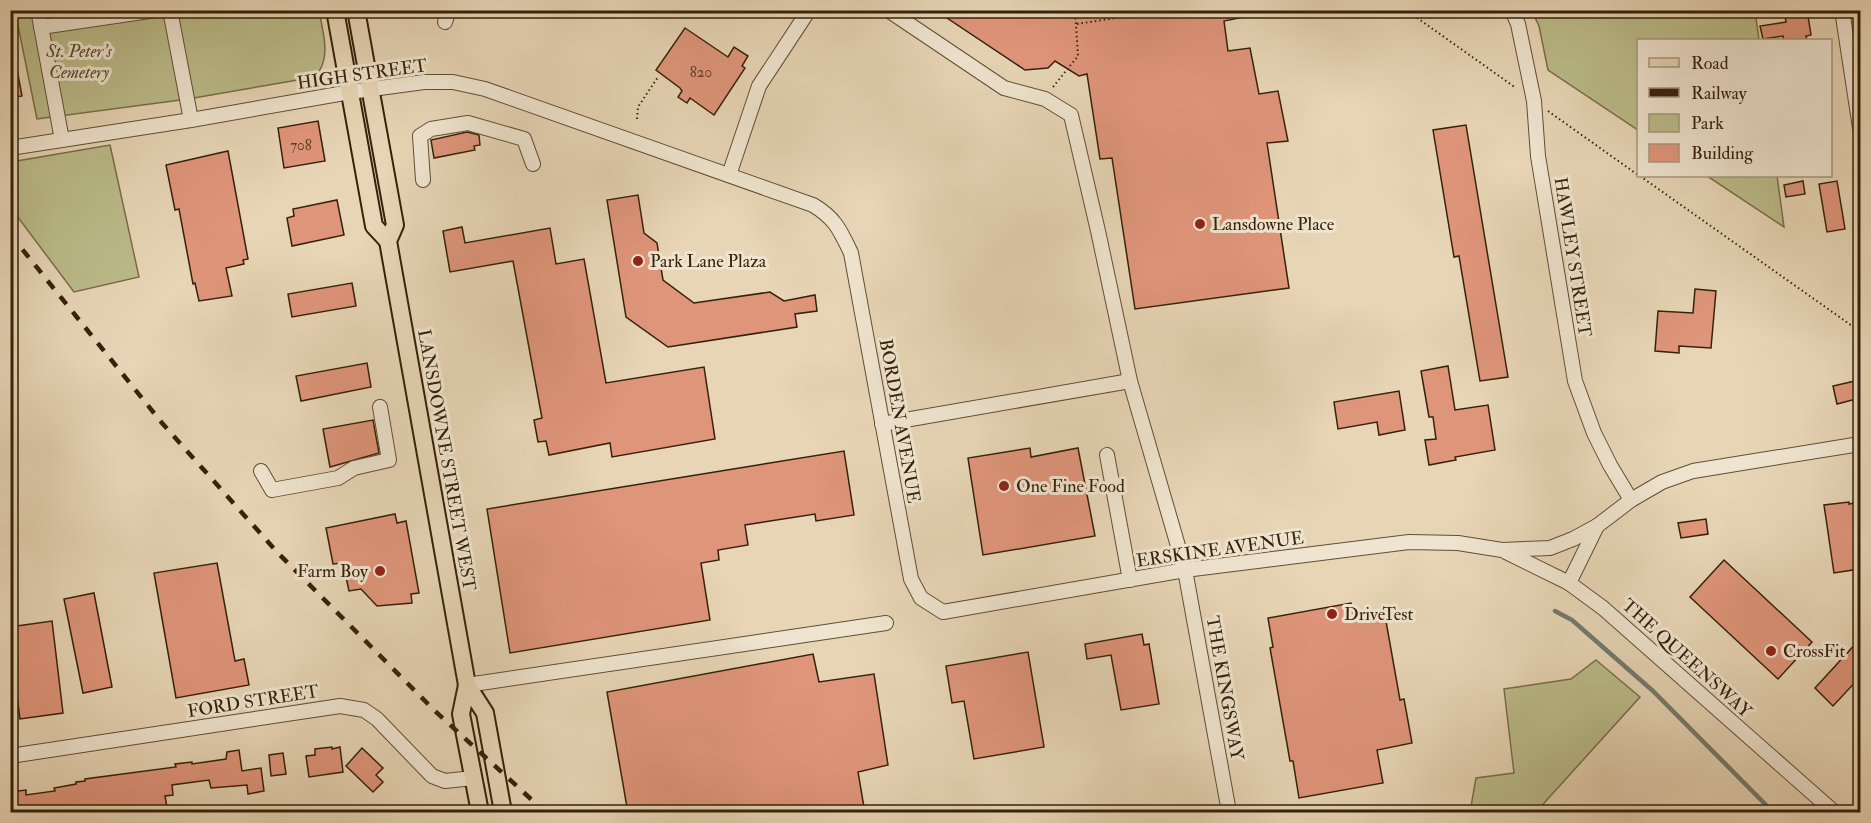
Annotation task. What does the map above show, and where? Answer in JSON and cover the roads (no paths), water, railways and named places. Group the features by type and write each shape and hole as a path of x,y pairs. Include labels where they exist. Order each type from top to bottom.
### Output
{"main road":[{"name":"LANSDOWNE STREET WEST","path":"336,10 374,226 388,241 467,685 461,714 480,813"},
{"name":"LANSDOWNE STREET WEST","path":"356,10 395,225 388,241"},
{"name":"LANSDOWNE STREET WEST","path":"467,685 485,713 504,813"}],"street":[{"path":"38,10 62,140"},
{"path":"41,27 156,10"},
{"path":"170,10 191,120"},
{"path":"729,175 759,86 809,10"},
{"name":"THE KINGSWAY","path":"888,10 1004,88 1045,99 1071,115 1130,381 1185,570 1229,813"},
{"name":"HAWLEY STREET","path":"1512,10 1518,24 1534,101 1538,156 1575,381 1594,433 1631,500"},
{"path":"1842,10 1860,128"},
{"name":"HIGH STREET","path":"10,148 350,92 424,82 453,82 485,89 813,205 828,214 837,225"},
{"path":"423,180 420,136 431,129 468,123 524,140 533,164"},
{"name":"BORDEN AVENUE","path":"837,225 851,253 911,579 921,598 943,612"},
{"path":"882,424 1130,381"},
{"path":"261,471 272,490 338,478 354,468 389,460 380,407"},
{"path":"1502,550 1550,548 1573,539 1597,526 1631,500 1662,482 1693,471 1860,444"},
{"path":"1107,455 1130,579"},
{"path":"1569,583 1597,526"},
{"name":"ERSKINE AVENUE","path":"943,612 1185,570 1409,542 1458,543 1502,550"},
{"name":"THE QUEENSWAY","path":"1502,550 1569,583 1602,608 1834,813"},
{"path":"467,685 886,623"},
{"name":"FORD STREET","path":"10,756 340,706 364,710 377,719 432,776 445,781 473,778"}],"waterway":[{"path":"1555,611 1572,620 1653,691 1772,811"}],"railway":[{"path":"10,234 162,423 277,552 434,710 545,812"}],"place":[{"name":"Lansdowne Place","path":"1200,224"},
{"name":"Park Lane Plaza","path":"638,261"},
{"name":"One Fine Food","path":"1004,486"},
{"name":"Farm Boy","path":"380,571"},
{"name":"DriveTest","path":"1332,614"},
{"name":"CrossFit","path":"1771,651"}],"park label":[{"name":"St. Peter's Cemetery","path":"79,61"}]}
